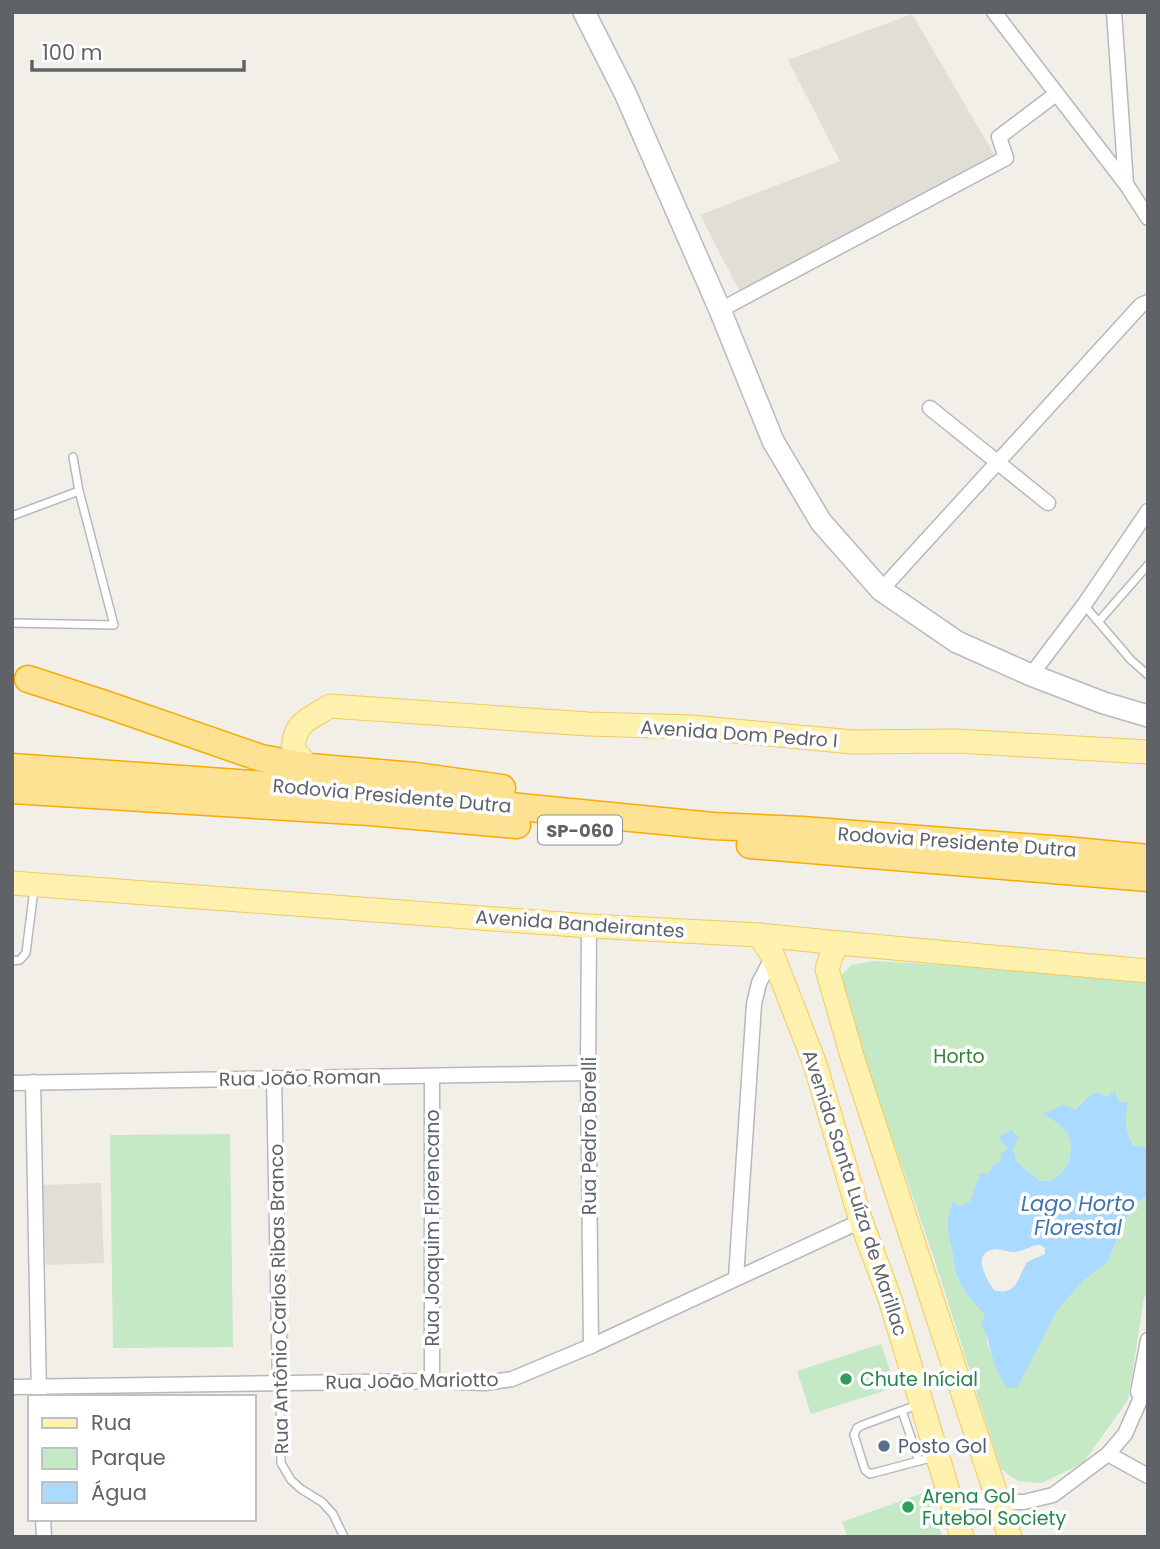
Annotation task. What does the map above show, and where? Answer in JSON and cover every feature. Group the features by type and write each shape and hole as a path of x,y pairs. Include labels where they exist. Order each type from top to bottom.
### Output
{"highway":[{"path":"20,678 261,758 309,768 415,776 802,830"},
{"name":"Rodovia Presidente Dutra","path":"12,767 367,792 713,825 1148,858"},
{"name":"Rodovia Presidente Dutra","path":"12,790 384,813 1148,878"}],"main road":[{"path":"584,12 625,93 720,310 773,441 821,522 881,590 957,642 1031,675 1104,703 1148,716"},
{"name":"Avenida Dom Pedro I","path":"309,768 293,750 293,735 301,724 330,706 588,724 692,727 853,742 957,741 1148,752"},
{"name":"Avenida Bandeirantes","path":"23,884 589,926 759,934 1148,971"},
{"name":"Avenida Santa Luíza de Marillac","path":"759,934 773,956 816,1064 861,1221 890,1299 912,1407 928,1458 951,1502 962,1537"},
{"name":"Avenida Santa Luíza de Marillac","path":"839,943 827,969 852,1056 1010,1537"},
{"path":"816,1064 821,1056 831,1051 842,1051 852,1056"}],"street":[{"path":"994,12 1126,184 1148,218"},
{"path":"1114,12 1126,184"},
{"path":"720,310 1006,158 999,137 1056,94"},
{"path":"881,590 1141,305 1148,302"},
{"path":"930,408 1048,503"},
{"path":"1031,675 1084,605 1148,511"},
{"name":"Rua Pedro Borelli","path":"589,926 591,1346"},
{"path":"736,1278 754,1004 759,983 773,956"},
{"name":"Rua João Roman","path":"12,1083 588,1073"},
{"name":"Rua Joaquim Florencano","path":"432,1076 432,1381"},
{"name":"Rua Antônio Carlos Ribas Branco","path":"274,1078 280,1382"},
{"path":"33,1082 39,1392"},
{"name":"Rua João Mariotto","path":"12,1387 39,1392 280,1382 485,1383 512,1379 591,1346 861,1221"},
{"path":"951,1502 1024,1502 1053,1495 1108,1454 1125,1434 1135,1410 1143,1387 1148,1340"},
{"path":"1108,1454 1148,1476"}],"lane":[{"path":"12,624 114,625 79,491 73,457"},
{"path":"12,516 79,491"},
{"path":"1099,621 1148,565"},
{"path":"1084,605 1131,660 1148,675"},
{"path":"12,961 20,960 26,953 23,884"},
{"name":"Rua Antônio Carlos Ribas Branco","path":"280,1382 281,1463 291,1480 333,1514 344,1537"},
{"path":"912,1407 863,1424 857,1428 854,1435 865,1470 870,1474 928,1458"}],"shaded area":[{"path":"912,14 995,156 740,292 700,215 840,161 788,60"},
{"path":"101,1183 104,1263 46,1265 42,1185"}],"green space":[{"name":"Horto","path":"876,961 1148,977 1148,1148 1135,1147 1127,1134 1119,1103 1107,1097 1087,1098 1074,1109 1044,1115 1062,1126 1071,1142 1069,1159 1059,1176 1040,1181 1017,1162 1013,1150 1007,1148 1003,1160 989,1173 980,1173 971,1202 960,1206 953,1201 949,1215 948,1231 956,1273 968,1296 985,1315 987,1342 996,1368 1007,1388 1016,1388 1056,1312 1083,1281 1108,1262 1123,1224 1135,1204 1148,1195 1148,1292 1144,1298 1128,1400 1083,1463 1042,1483 1018,1481 1001,1469 933,1255 843,997 841,976 851,965"},
{"path":"230,1134 233,1347 113,1348 110,1135"},
{"name":"Chute Inícial","path":"881,1344 896,1387 811,1414 797,1371"},
{"name":"Arena Gol Futebol Society","path":"926,1492 942,1536 847,1537 842,1522"}],"water":[{"name":"Lago Horto Florestal","path":"1115,1091 1119,1102 1128,1102 1126,1120 1129,1135 1134,1146 1148,1148 1148,1195 1135,1204 1123,1224 1108,1262 1083,1281 1056,1312 1017,1388 1007,1388 996,1368 981,1325 985,1315 968,1296 956,1273 948,1231 950,1208 953,1201 960,1206 970,1202 980,1173 989,1173 993,1166 1002,1160 1000,1155 1007,1148 999,1137 1012,1130 1018,1137 1013,1150 1017,1162 1040,1181 1057,1177 1068,1162 1071,1143 1064,1128 1043,1114 1062,1105 1075,1109 1097,1092 1107,1097","holes":["1040,1245 1045,1248 1045,1254 1027,1262 1012,1288 1008,1291 994,1290 982,1266 982,1260 988,1251 996,1249 1016,1252"]}],"place":[{"name":"Chute Inícial","path":"846,1379"},
{"name":"Posto Gol","path":"884,1446"},
{"name":"Arena Gol Futebol Society","path":"908,1507"}]}
